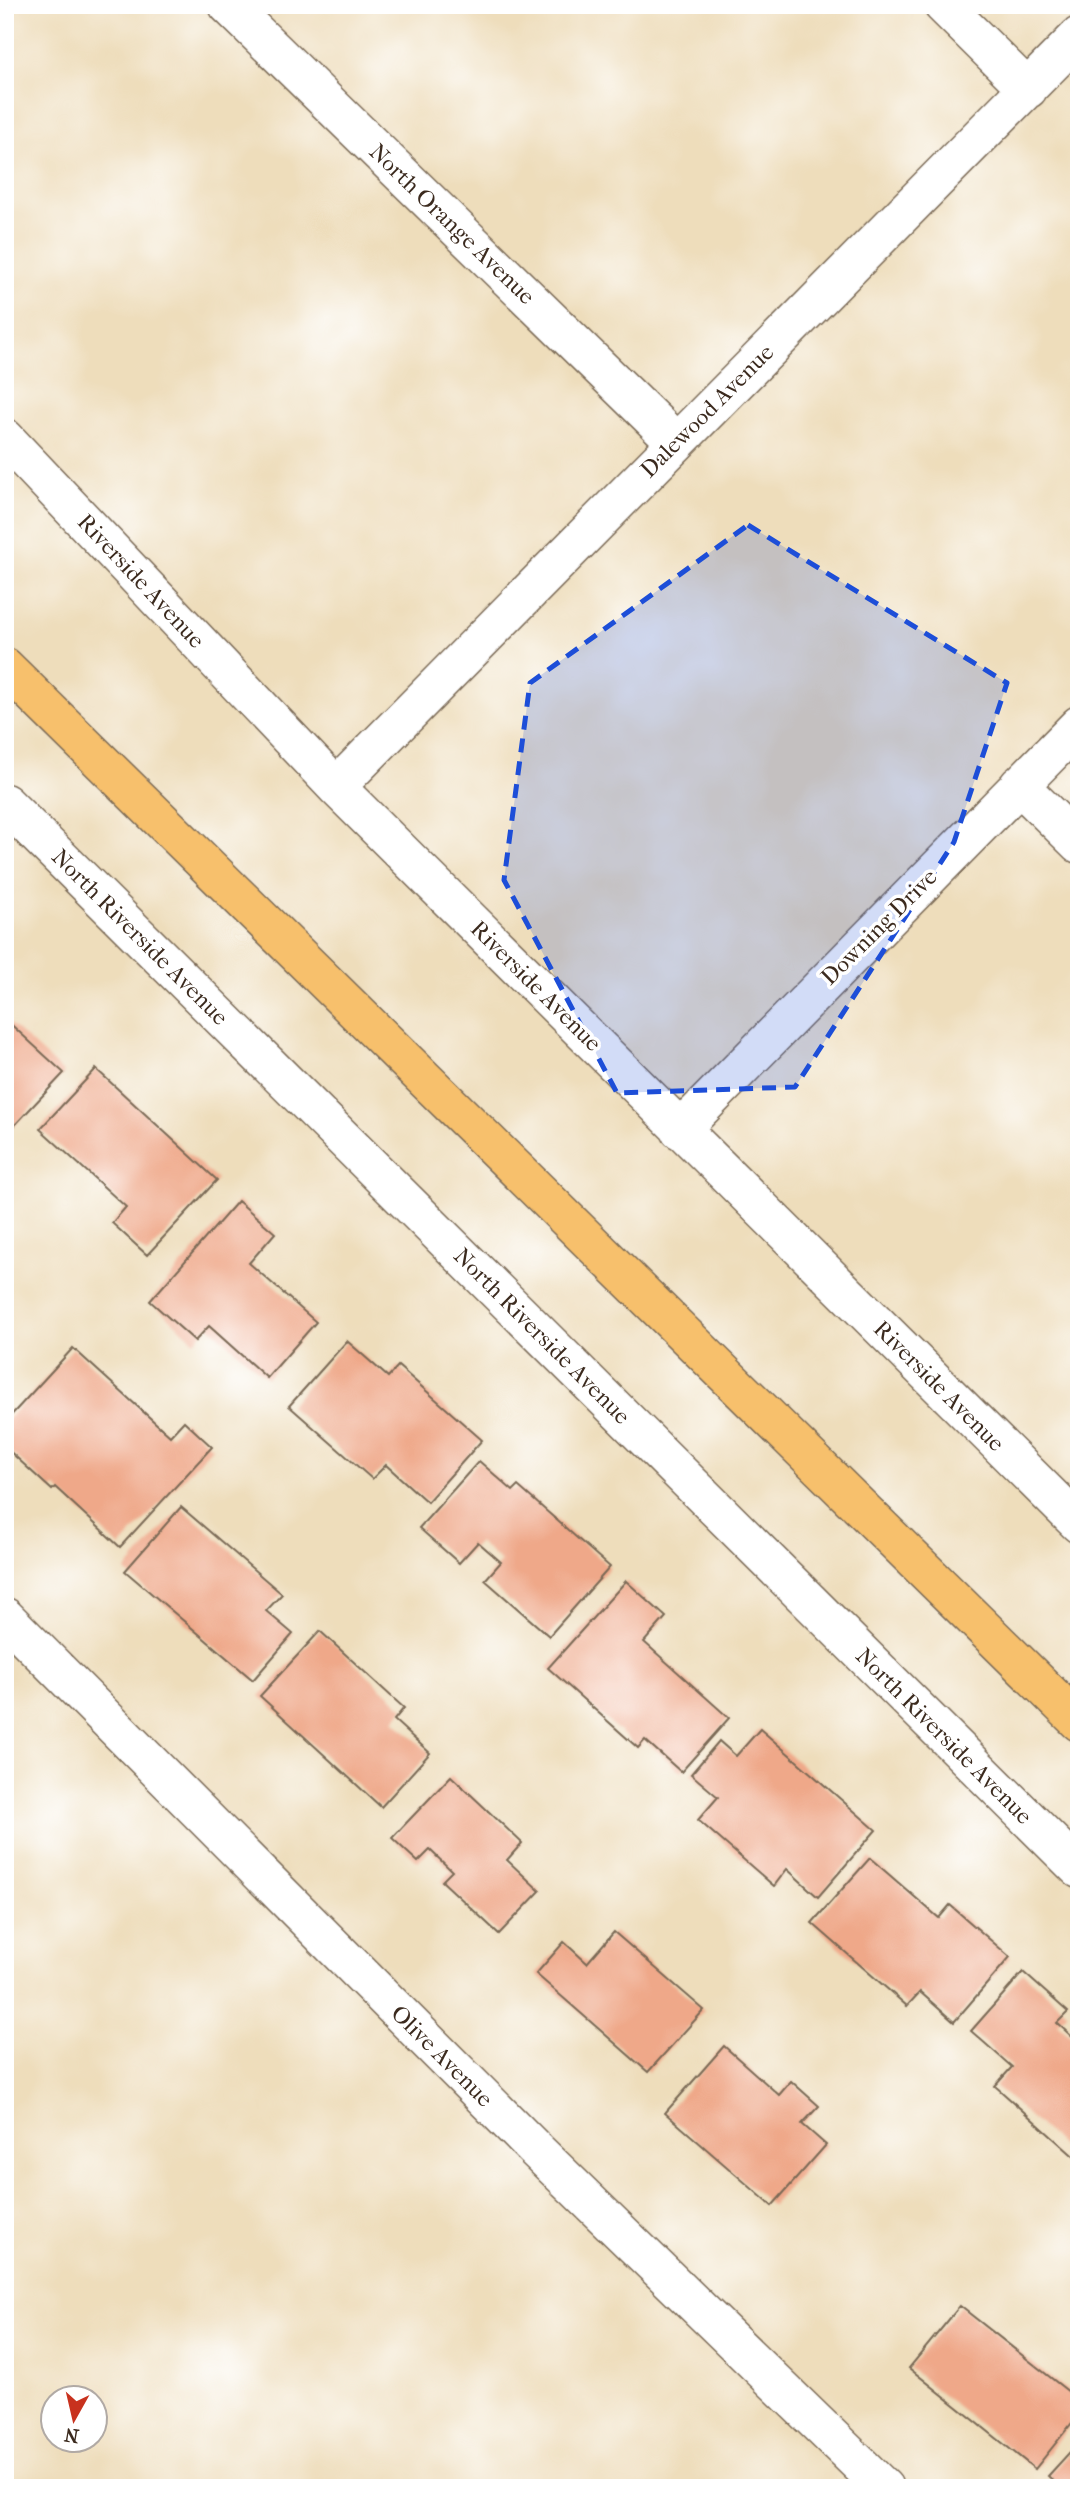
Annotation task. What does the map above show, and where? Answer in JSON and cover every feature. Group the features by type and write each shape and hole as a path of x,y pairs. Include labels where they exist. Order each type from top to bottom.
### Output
{"main road":[{"path":"5,667 1079,1722"}],"street":[{"name":"North Orange Avenue","path":"229,5 676,442"},
{"path":"943,5 1028,89"},
{"name":"Dalewood Avenue","path":"336,787 1079,36"},
{"name":"Riverside Avenue","path":"5,438 336,787 1079,1524"},
{"name":"Downing Drive","path":"680,1129 1079,725"},
{"path":"1019,785 1079,844"},
{"name":"North Riverside Avenue","path":"5,803 1079,1869"},
{"name":"Olive Avenue","path":"5,1617 534,2148 884,2488"}],"highlighted area":[{"path":"748,525 1007,683 954,842 795,1087 617,1093 504,880 530,683"}],"building":[{"path":"5,1019 64,1073 13,1127 5,1120"},
{"path":"96,1069 217,1180 147,1255 112,1223 126,1207 40,1129"},
{"path":"238,1201 275,1233 249,1263 316,1322 267,1378 209,1326 195,1341 150,1301"},
{"path":"347,1341 388,1377 398,1366 482,1440 427,1502 386,1465 372,1479 289,1406"},
{"path":"73,1348 170,1436 184,1421 212,1447 120,1547 55,1487 52,1490 5,1447 5,1422"},
{"path":"479,1461 513,1491 518,1486 610,1567 549,1636 485,1580 501,1562 478,1542 459,1563 419,1528"},
{"path":"181,1507 282,1594 266,1611 293,1634 253,1680 125,1571"},
{"path":"626,1581 666,1617 644,1642 729,1718 681,1772 645,1740 638,1748 548,1668"},
{"path":"320,1631 404,1708 394,1720 430,1753 381,1807 260,1696"},
{"path":"760,1729 876,1830 818,1897 787,1869 774,1886 698,1820 718,1797 691,1774 719,1741 736,1756"},
{"path":"451,1776 522,1843 507,1860 540,1891 499,1934 442,1881 452,1871 430,1850 418,1862 392,1838"},
{"path":"870,1858 939,1918 950,1905 1010,1957 954,2022 920,1992 907,2006 812,1923"},
{"path":"614,1932 704,2010 648,2072 536,1974 564,1942 587,1963"},
{"path":"1023,1972 1068,2012 1057,2023 1079,2043 1079,2161 995,2086 1012,2067 971,2031"},
{"path":"724,2046 779,2095 791,2081 819,2106 802,2124 826,2145 772,2206 665,2113"},
{"path":"960,2306 1079,2400 1079,2414 1035,2469 909,2368"},
{"path":"1079,2442 1079,2488 1061,2488 1048,2476"}]}
